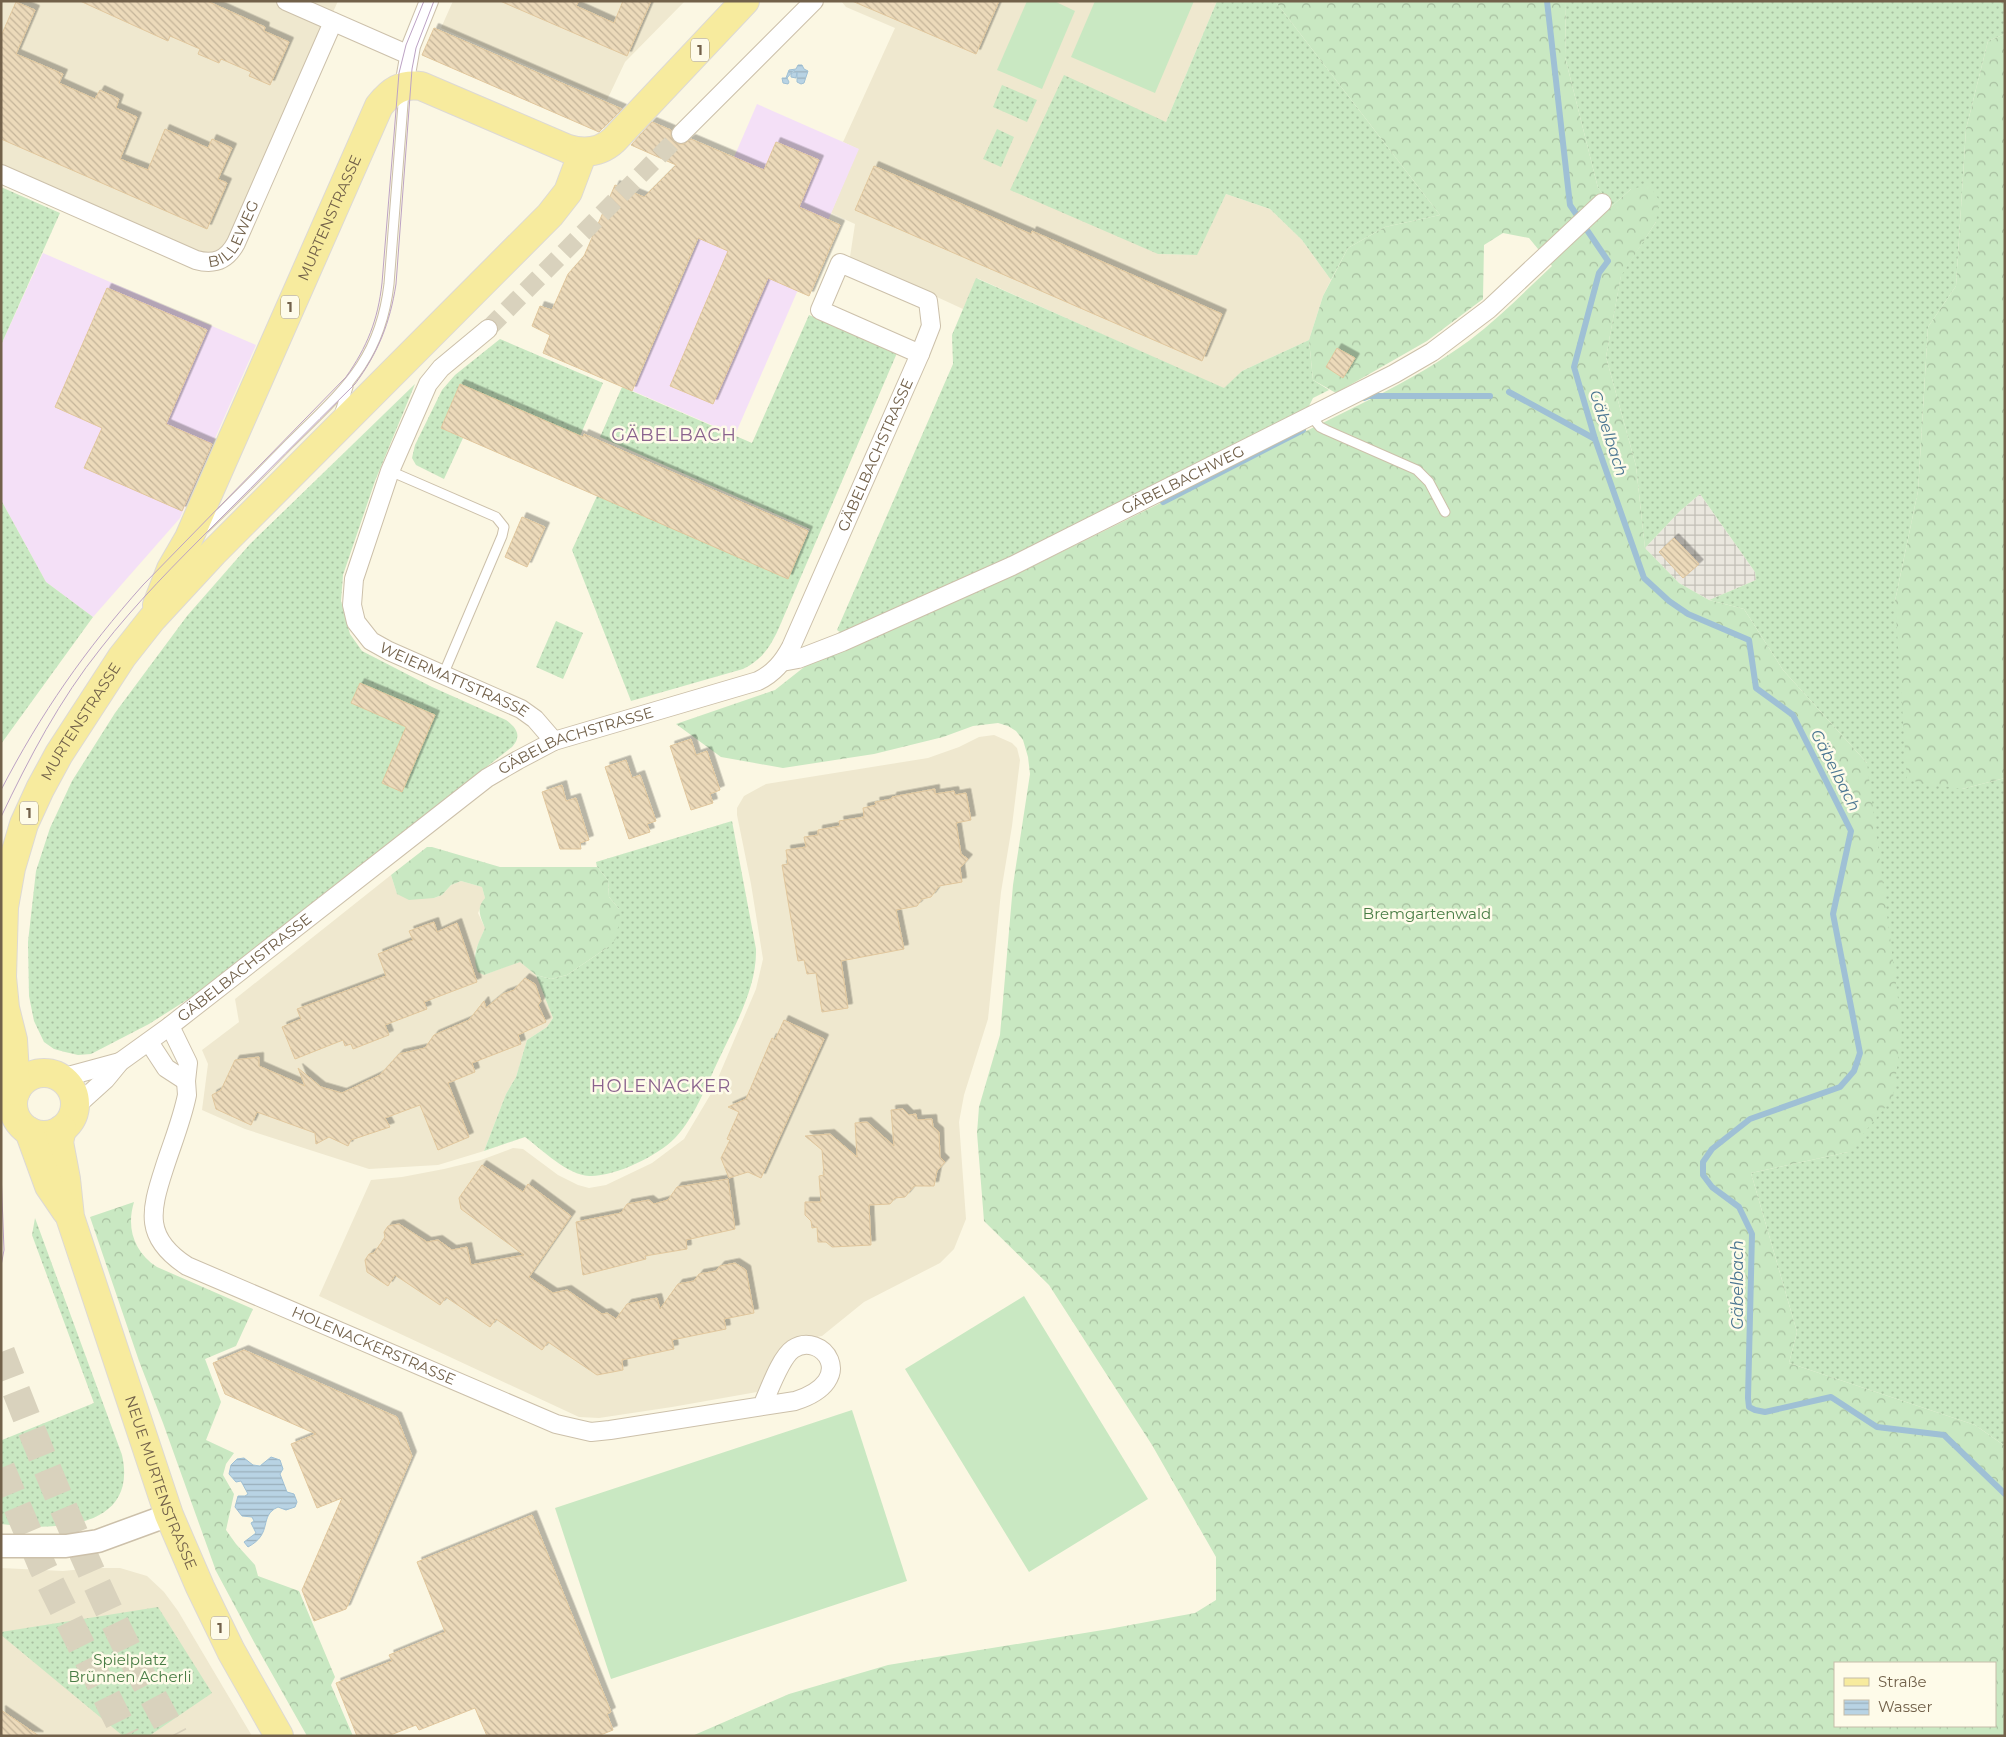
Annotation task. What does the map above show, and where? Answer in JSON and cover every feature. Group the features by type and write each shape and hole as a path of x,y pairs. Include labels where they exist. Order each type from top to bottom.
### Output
{"main road":[{"name":"1","path":"583,152 598,150 614,140 745,1"},
{"path":"404,86 411,85 428,88 568,149 583,152"},
{"name":"MURTENSTRASSE","path":"152,618 171,569 205,501 379,106 392,92 404,86"},
{"name":"MURTENSTRASSE","path":"16,1091 13,1040 2,977 4,907 10,868 24,824 45,780 90,704 122,657 152,618 213,553 555,210 568,192 583,152"},
{"path":"13,1040 57,1076 72,1090 68,1118 46,1135 29,1131 16,1118 14,1109 16,1091 28,1078 36,1074 57,1076"},
{"name":"NEUE MURTENSTRASSE","path":"68,1118 59,1142 70,1217 169,1515 227,1643 279,1736"},
{"name":"NEUE MURTENSTRASSE","path":"29,1131 49,1186 70,1217"}],"street":[{"path":"286,1 409,55"},
{"path":"404,86 409,55 429,1"},
{"path":"681,134 814,1"},
{"name":"BILLEWEG","path":"1,174 196,260 207,263 218,261 228,254 236,243 332,22"},
{"name":"GÄBELBACHWEG","path":"782,662 798,659 842,642 1012,566 1387,378 1432,352 1489,309 1602,203"},
{"name":"GÄBELBACHSTRASSE","path":"68,1118 120,1062 170,1026 487,778 554,740 758,681 769,674 782,662 791,647 920,354 931,326 928,301 840,263 820,310 920,354"},
{"name":"WEIERMATTSTRASSE","path":"488,329 441,368 430,380 390,471 354,579 352,591 354,615 364,634 380,647 522,709 535,719 554,740"},
{"name":"HOLENACKERSTRASSE","path":"170,1026 188,1063 185,1102 152,1211 160,1241 172,1256 187,1266 547,1421 572,1429 591,1432 610,1430 762,1406"},
{"path":"149,1042 166,1068 186,1081"},
{"name":"GÄBELBACHSTRASSE","path":"57,1076 120,1062"},
{"path":"1,1546 66,1546 98,1541 169,1515"}],"lane":[{"path":"180,554 348,385 372,348 386,308 404,86"},
{"path":"335,430 348,385"},
{"path":"1311,416 1320,427 1417,470 1429,482 1445,512"},
{"path":"390,471 496,517 504,527 502,536 443,675"}],"shaded area":[{"path":"1,1 338,1 230,241 223,250 205,255 1,167"},
{"path":"453,1 685,1 625,62 607,100 441,28"},
{"path":"841,1 1217,1 1166,122 1158,254 1196,255 1226,194 1270,209 1302,240 1331,280 1323,296 1309,340 1242,371 1224,389 977,278 963,309 850,257 855,224 831,213 858,149 843,142 895,28 846,7"},
{"path":"757,104 859,149 735,435 633,391"},
{"path":"43,253 256,345 180,518 93,617 46,582 1,500 1,345"},
{"path":"1700,494 1755,572 1756,580 1709,600 1679,583 1645,548 1680,511"},
{"path":"994,735 1012,743 1017,748 1020,760 1001,892 988,1019 964,1095 959,1122 966,1219 954,1249 940,1263 864,1302 822,1336 786,1342 779,1350 757,1392 599,1418 579,1417 319,1296 371,1180 402,1177 444,1169 481,1160 513,1148 523,1149 558,1175 589,1188 606,1185 652,1163 684,1139 712,1092 756,989 763,959 751,884 737,815 737,808 744,796 766,784 928,758 959,747 979,737"},
{"path":"391,875 397,894 434,898 442,895 451,885 461,881 482,887 485,898 478,913 485,928 474,954 484,975 520,961 536,975 553,1018 547,1027 527,1040 516,1077 506,1094 484,1151 438,1165 369,1169 245,1129 202,1110 208,1064 202,1050 239,1022 235,999"},
{"path":"1,1568 63,1571 120,1568 147,1576 164,1592 178,1611 252,1736 1,1736"}],"green space":[{"path":"1027,1 1054,1 1075,11 1042,89 997,70"},
{"path":"1095,1 1194,1 1155,93 1071,57"},
{"path":"1217,1 1275,1 1440,215 1385,227 1348,248 1331,280 1302,240 1270,209 1226,194 1197,255 1158,254 1010,190 1064,75 1166,122"},
{"name":"Bremgartenwald","path":"1275,1 1566,1 1565,57 1598,188 1612,206 1631,189 1649,185 1659,200 1656,222 1621,276 1606,357 1636,466 1645,548 1679,583 1709,600 1744,609 1783,670 1867,763 1902,1029 1893,1098 1848,1152 1751,1173 1797,1332 1789,1363 1975,1425 2005,1446 2005,1736 692,1736 789,1694 888,1665 1195,1613 1216,1600 1216,1557 1152,1445 1049,1285 984,1221 977,1133 979,1107 1000,1035 1013,885 1030,774 1023,740 1016,731 998,723 973,726 943,737 874,754 783,768 721,757 676,724 775,690 808,664 1013,576 1387,391 1435,363 1481,332 1552,266 1529,238 1503,233 1484,245 1483,299 1427,341 1336,393 1313,380 1309,340 1323,296 1348,248 1385,227 1440,215"},
{"path":"1566,1 2005,1 2005,34 1988,41 1966,129 1956,286 1928,327 1918,491 1895,601 1962,789 2005,778 2005,1446 1975,1425 1789,1363 1797,1332 1751,1173 1848,1152 1867,763 1783,670 1744,609 1709,600 1756,580 1755,572 1700,494 1680,511 1645,548 1636,466 1606,357 1621,275 1656,222 1631,189 1612,206 1598,188 1565,57"},
{"path":"2005,34 2005,778 1962,789 1907,780 1895,601 1918,491 1928,327 1956,286 1966,129 1988,41"},
{"path":"1002,85 1037,100 1027,122 993,107"},
{"path":"997,129 1014,137 1001,167 983,159"},
{"path":"1,187 60,213 1,345"},
{"path":"976,278 1224,388 1242,371 1309,340 1313,380 1329,390 1313,398 1307,410 1042,544 843,634 837,630 953,364 952,335"},
{"path":"809,315 897,353 778,630 764,653 743,669 631,701 572,550 597,496 788,578 810,529 600,437 622,387 752,443"},
{"path":"500,339 603,383 580,436 460,384 441,428 463,438 444,479 416,465 412,458 415,445 442,390 455,375"},
{"path":"415,384 375,481 343,575 341,601 350,634 362,651 432,687 506,720 517,732 515,743 193,996 149,1024 91,1054 78,1055 54,1049 44,1042 34,1021 29,996 28,942 36,871 50,828 72,781 115,713 187,616 250,544"},
{"path":"1,500 46,582 93,617 1,744"},
{"path":"556,621 583,633 563,679 536,667"},
{"path":"732,821 756,949 753,978 738,1020 700,1101 682,1130 667,1145 647,1158 623,1169 599,1175 581,1175 564,1167 525,1137 484,1151 506,1094 516,1077 527,1040 547,1027 553,1018 536,975 551,979 567,975 608,947 619,909 609,897 608,880 597,867 596,862"},
{"path":"427,847 500,867 597,867 608,880 609,897 619,909 620,919 615,940 608,947 567,975 551,979 536,975 520,962 484,975 478,972 475,961 476,950 485,928 480,912 480,905 485,898 482,887 461,881 451,885 442,895 434,898 409,900 397,894 391,875"},
{"path":"134,1202 131,1221 134,1239 149,1261 157,1267 253,1309 236,1346 205,1359 221,1402 206,1440 234,1453 226,1464 223,1475 234,1494 226,1530 255,1565 258,1576 299,1591 335,1677 331,1685 353,1736 307,1736 216,1571 139,1361 90,1217"},
{"path":"35,1218 122,1455 124,1480 117,1498 105,1512 87,1520 66,1525 44,1527 1,1524 2,1440 94,1403 32,1235"},
{"path":"1024,1296 1148,1499 1029,1572 905,1369"},
{"path":"852,1410 907,1581 611,1679 555,1508"},
{"name":"Spielplatz Brünnen Acherli","path":"158,1607 212,1693 149,1736 123,1736 1,1635 1,1632"}],"water":[{"path":"798,65 802,65 808,71 804,83 797,82 797,72 796,78 791,77 791,74 795,71 793,71 787,78 788,84 783,83 782,78 786,78 789,70 796,69"},
{"path":"271,1457 280,1460 283,1469 280,1474 287,1492 294,1494 297,1502 295,1507 286,1510 278,1507 272,1511 261,1536 248,1547 244,1542 256,1533 251,1523 254,1521 252,1517 242,1516 235,1507 238,1496 248,1494 241,1481 236,1482 229,1474 231,1465 237,1459 244,1458 253,1465 260,1466"}],"building":[{"path":"80,1 207,1 265,27 264,31 289,42 270,85 249,76 251,72 221,59 219,63 198,54 200,49 170,36 168,41"},
{"path":"500,1 579,1 576,6 614,23 623,1 651,1 627,56"},
{"path":"852,1 999,1 976,54"},
{"path":"16,2 35,10 16,54 63,74 59,83 95,99 100,90 119,99 116,108 137,117 120,159 148,170 165,129 208,148 212,139 232,148 218,179 227,183 207,229 1,139 1,36"},
{"path":"434,28 622,109 599,132 422,55"},
{"path":"652,122 671,130 671,137 678,144 684,144 691,139 764,170 776,142 819,160 799,207 840,225 809,296 768,278 713,404 670,386 728,251 698,238 632,391 543,353 550,335 532,326 540,306 552,310 568,274 584,256 615,185 644,197 676,165 631,145"},
{"path":"874,166 1031,234 1032,231 1222,314 1202,361 855,210"},
{"path":"107,288 207,330 166,424 212,444 182,511 84,468 102,428 55,407"},
{"path":"1337,348 1355,358 1343,378 1326,367"},
{"path":"460,384 583,437 584,434 808,531 788,579 441,428"},
{"path":"522,517 545,527 527,567 505,557"},
{"path":"1674,538 1699,564 1683,578 1659,552"},
{"path":"360,683 435,715 402,792 382,783 406,727 351,703"},
{"path":"691,739 696,755 707,751 720,790 710,794 713,803 691,810 670,746"},
{"path":"626,760 632,778 640,775 656,821 647,824 650,832 629,839 605,767"},
{"path":"562,785 566,801 576,798 589,840 580,843 581,849 560,849 542,792"},
{"path":"935,789 935,794 954,791 955,795 966,793 971,820 956,823 961,854 968,859 960,868 962,882 939,886 931,897 922,899 917,906 896,910 904,949 841,961 848,1008 822,1012 816,973 807,974 804,960 798,961 782,865 788,864 786,850 806,847 804,837 818,835 818,830 840,826 839,821 864,817 863,808 876,805 875,802"},
{"path":"434,922 437,932 457,923 477,982 424,1002 427,1009 385,1025 389,1035 353,1049 351,1044 345,1046 343,1040 295,1059 282,1027 301,1019 297,1009 386,976 378,954 413,940 409,931"},
{"path":"525,978 535,984 541,1001 538,1005 546,1022 518,1035 521,1044 472,1063 475,1072 448,1083 469,1137 438,1150 420,1105 385,1118 390,1127 351,1140 348,1146 329,1137 316,1144 315,1133 257,1112 251,1125 216,1109 212,1095 221,1090 235,1060 259,1057 259,1066 305,1086 298,1068 321,1087 342,1093 380,1075 399,1054 425,1048 434,1035 469,1020 484,1001 486,1008 503,994 514,990"},
{"path":"784,1020 824,1039 761,1178 748,1172 729,1178 721,1158 730,1140 727,1139 739,1112 728,1107 746,1099 772,1038 775,1040"},
{"path":"903,1109 909,1115 916,1114 917,1120 932,1119 933,1127 939,1132 940,1157 945,1162 937,1171 934,1186 914,1186 905,1197 895,1198 890,1204 869,1205 871,1245 832,1247 826,1242 818,1242 817,1227 812,1228 811,1221 805,1215 805,1202 821,1202 819,1176 824,1175 822,1150 805,1136 830,1134 857,1157 855,1123 867,1122 894,1146 891,1110"},
{"path":"482,1165 523,1192 528,1184 571,1216 529,1277 553,1293 567,1290 602,1314 607,1313 616,1319 627,1304 657,1298 660,1309 678,1284 694,1281 699,1274 716,1271 720,1266 735,1263 746,1270 754,1313 724,1319 726,1329 672,1340 674,1349 622,1360 623,1370 597,1375 548,1342 542,1350 496,1319 490,1327 446,1297 440,1305 395,1275 388,1286 367,1272 365,1260 369,1254 374,1253 385,1237 384,1232 388,1226 399,1224 427,1242 438,1240 452,1250 467,1247 471,1265 524,1255 461,1209 459,1198"},
{"path":"728,1179 735,1229 686,1240 687,1249 645,1256 646,1259 583,1275 576,1222 621,1213 627,1204 649,1200 654,1204 668,1200 677,1187"},
{"path":"244,1350 397,1417 412,1456 346,1609 314,1621 302,1590 342,1498 317,1508 291,1444 316,1434 225,1394 213,1363"},
{"path":"532,1515 611,1712 607,1714 613,1730 598,1736 487,1736 475,1708 419,1730 416,1725 388,1736 357,1736 336,1683 392,1661 389,1655 445,1632 417,1562"},
{"path":"1,1710 39,1736 1,1736"}],"waterway":[{"name":"Gäbelbach","path":"1547,1 1570,205 1608,261 1599,273 1574,367 1595,439 1644,578 1669,601 1688,614 1749,640 1756,688 1793,715 1851,831 1833,914 1860,1053 1854,1071 1840,1087 1750,1119 1712,1149 1703,1162 1703,1175 1712,1187 1739,1207 1752,1234 1749,1407 1765,1412 1831,1397 1877,1427 1944,1435 2005,1494"},
{"path":"1509,392 1595,439"},
{"path":"1364,398 1369,396 1490,396"},
{"path":"1163,502 1303,430"}],"tunnel":[{"path":"488,329 681,134"},
{"path":"1,1352 46,1466 94,1578 129,1652 174,1736"},
{"path":"1,1468 43,1568 126,1736"}],"tram line":[{"path":"1,790 48,708 83,658 122,609 143,585 346,377 366,344 378,309 382,283 399,73 406,45 424,1"},
{"path":"1,817 34,751 59,708 86,667 114,631 171,568 355,384 370,361 382,337 396,284 412,69 416,48 434,1"},
{"path":"1,1171 4,1250 1,1266"}],"district":[{"name":"GÄBELBACH","path":"674,435"},
{"name":"HOLENACKER","path":"661,1086"}]}
